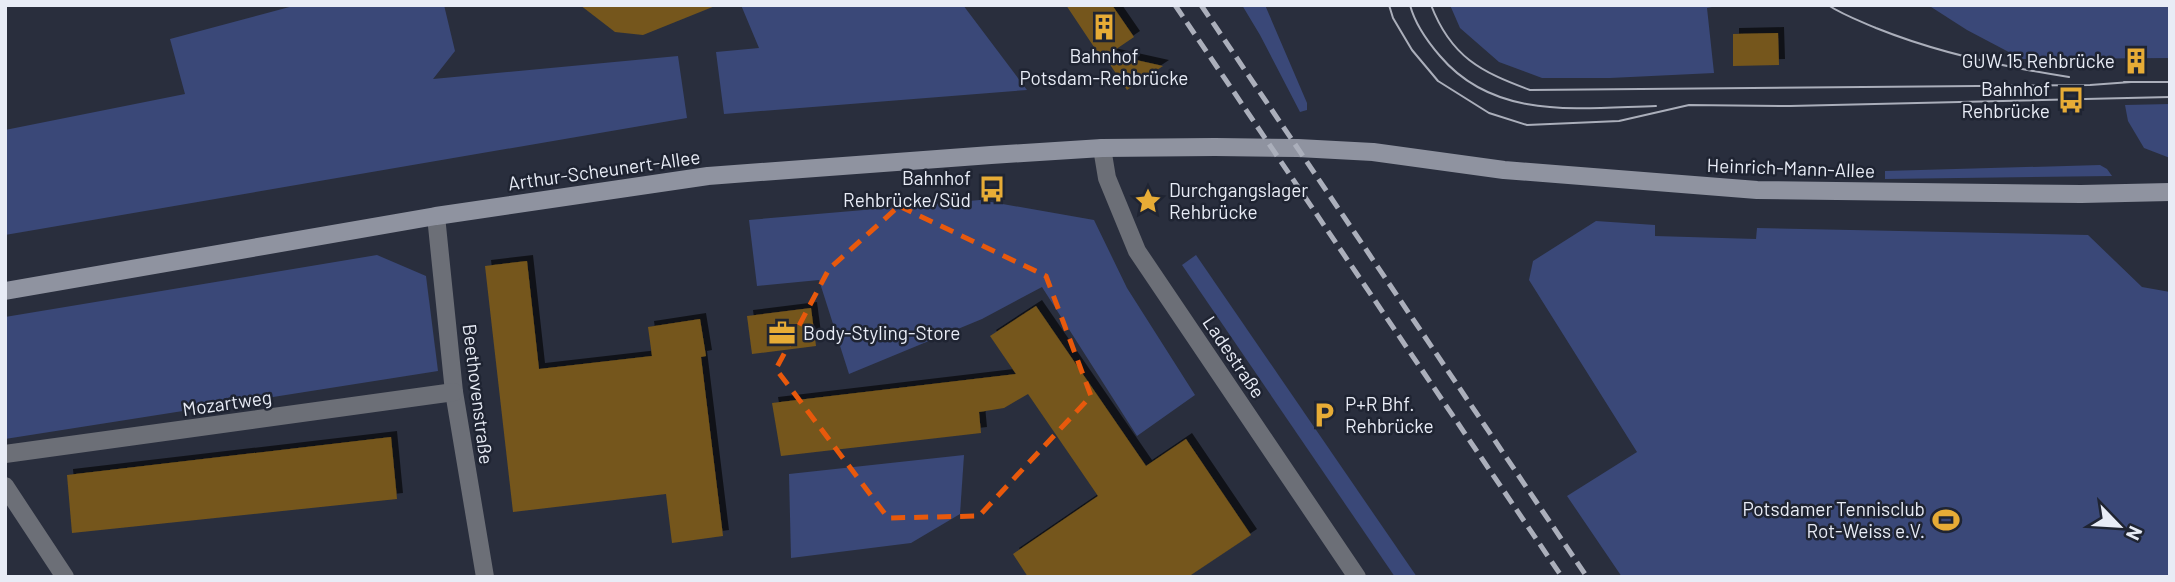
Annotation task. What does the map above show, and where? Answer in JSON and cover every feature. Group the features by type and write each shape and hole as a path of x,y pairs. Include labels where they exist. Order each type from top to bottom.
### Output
{"main road":[{"name":"Arthur-Scheunert-Allee","path":"5,291 436,216 708,176 1102,148 1215,147"},
{"name":"Heinrich-Mann-Allee","path":"1215,147 1298,148 1413,156 1516,171 1757,190 2081,194 2170,192"}],"street":[{"name":"Ladestraße","path":"1102,148 1107,178 1137,251 1357,577"},
{"name":"Beethovenstraße","path":"436,216 454,392 485,577"},
{"name":"Mozartweg","path":"5,454 454,392"},
{"path":"5,486 65,577"}],"highlighted area":[{"path":"899,206 1046,276 1091,396 979,516 888,518 776,369 829,269"}],"shaded area":[{"path":"297,5 444,5 455,51 433,79 678,56 687,118 5,235 5,130 185,94 170,39"},
{"path":"741,5 963,5 1027,90 724,114 716,52 759,48"},
{"path":"1242,5 1265,5 1307,103 1307,110 1300,112"},
{"path":"1450,5 1722,5 1707,8 1714,73 1542,78 1499,62 1460,28"},
{"path":"1928,5 2170,5 2170,58 2022,59 1967,30"},
{"path":"2170,104 2170,158 2144,148 2128,121 2125,105"},
{"path":"2100,165 2112,176 1885,179 1885,171"},
{"path":"980,200 1094,220 1127,288 1195,395 1137,436 1042,287 982,319 849,374 819,280 757,286 749,220"},
{"path":"1596,221 1655,225 1655,236 1756,239 1757,228 2088,235 2142,287 2170,292 2170,577 1622,577 1567,496 1637,452 1529,280 1533,261"},
{"path":"377,255 426,276 438,371 5,439 5,317"},
{"path":"1196,255 1417,577 1395,577 1182,265"},
{"path":"964,455 960,514 911,543 791,558 789,474"}],"building":[{"path":"580,5 715,6 643,35 615,32"},
{"name":"Bahnhof Potsdam-Rehbrücke","path":"1066,5 1112,5 1134,37 1109,54 1163,66 1127,90 1105,57 1102,59"},
{"path":"1778,33 1779,65 1733,66 1733,34"},
{"path":"527,261 539,369 652,356 648,327 700,319 706,356 701,357 723,536 672,543 666,494 513,512 485,266"},
{"path":"1036,306 1146,466 1186,439 1251,535 1188,577 1028,577 1013,554 1098,496 1028,394 1004,408 979,412 981,433 781,456 772,403 1016,374 990,336"},
{"path":"811,308 816,346 752,354 747,316"},
{"path":"391,437 397,499 72,533 67,475"}],"tram line":[{"path":"1389,5 1393,18 1412,50 1438,81 1489,113 1527,125 1619,121 1689,105 1790,106 2170,97"},
{"path":"1410,5 1422,32 1440,56 1462,77 1486,92 1512,101 1540,106 1656,106"},
{"path":"1431,5 1439,23 1458,50 1482,69 1530,90 2090,85 2131,82"},
{"path":"1828,5 1876,28 1923,45 1995,64 2069,77"},
{"path":"2124,82 2170,82"}],"railway":[{"path":"1175,5 1562,577"},
{"path":"1201,5 1587,577"}],"place":[{"name":"Bahnhof Potsdam-Rehbrücke","path":"1104,27"},
{"name":"GUW 15 Rehbrücke","path":"2136,61"},
{"name":"Bahnhof Rehbrücke","path":"2071,100"},
{"name":"Bahnhof Rehbrücke/Süd","path":"992,189"},
{"name":"Durchgangslager Rehbrücke","path":"1148,201"},
{"name":"Body-Styling-Store","path":"782,333"},
{"name":"P+R Bhf. Rehbrücke","path":"1324,415"},
{"name":"Potsdamer Tennisclub Rot-Weiss e.V.","path":"1946,520"}]}
